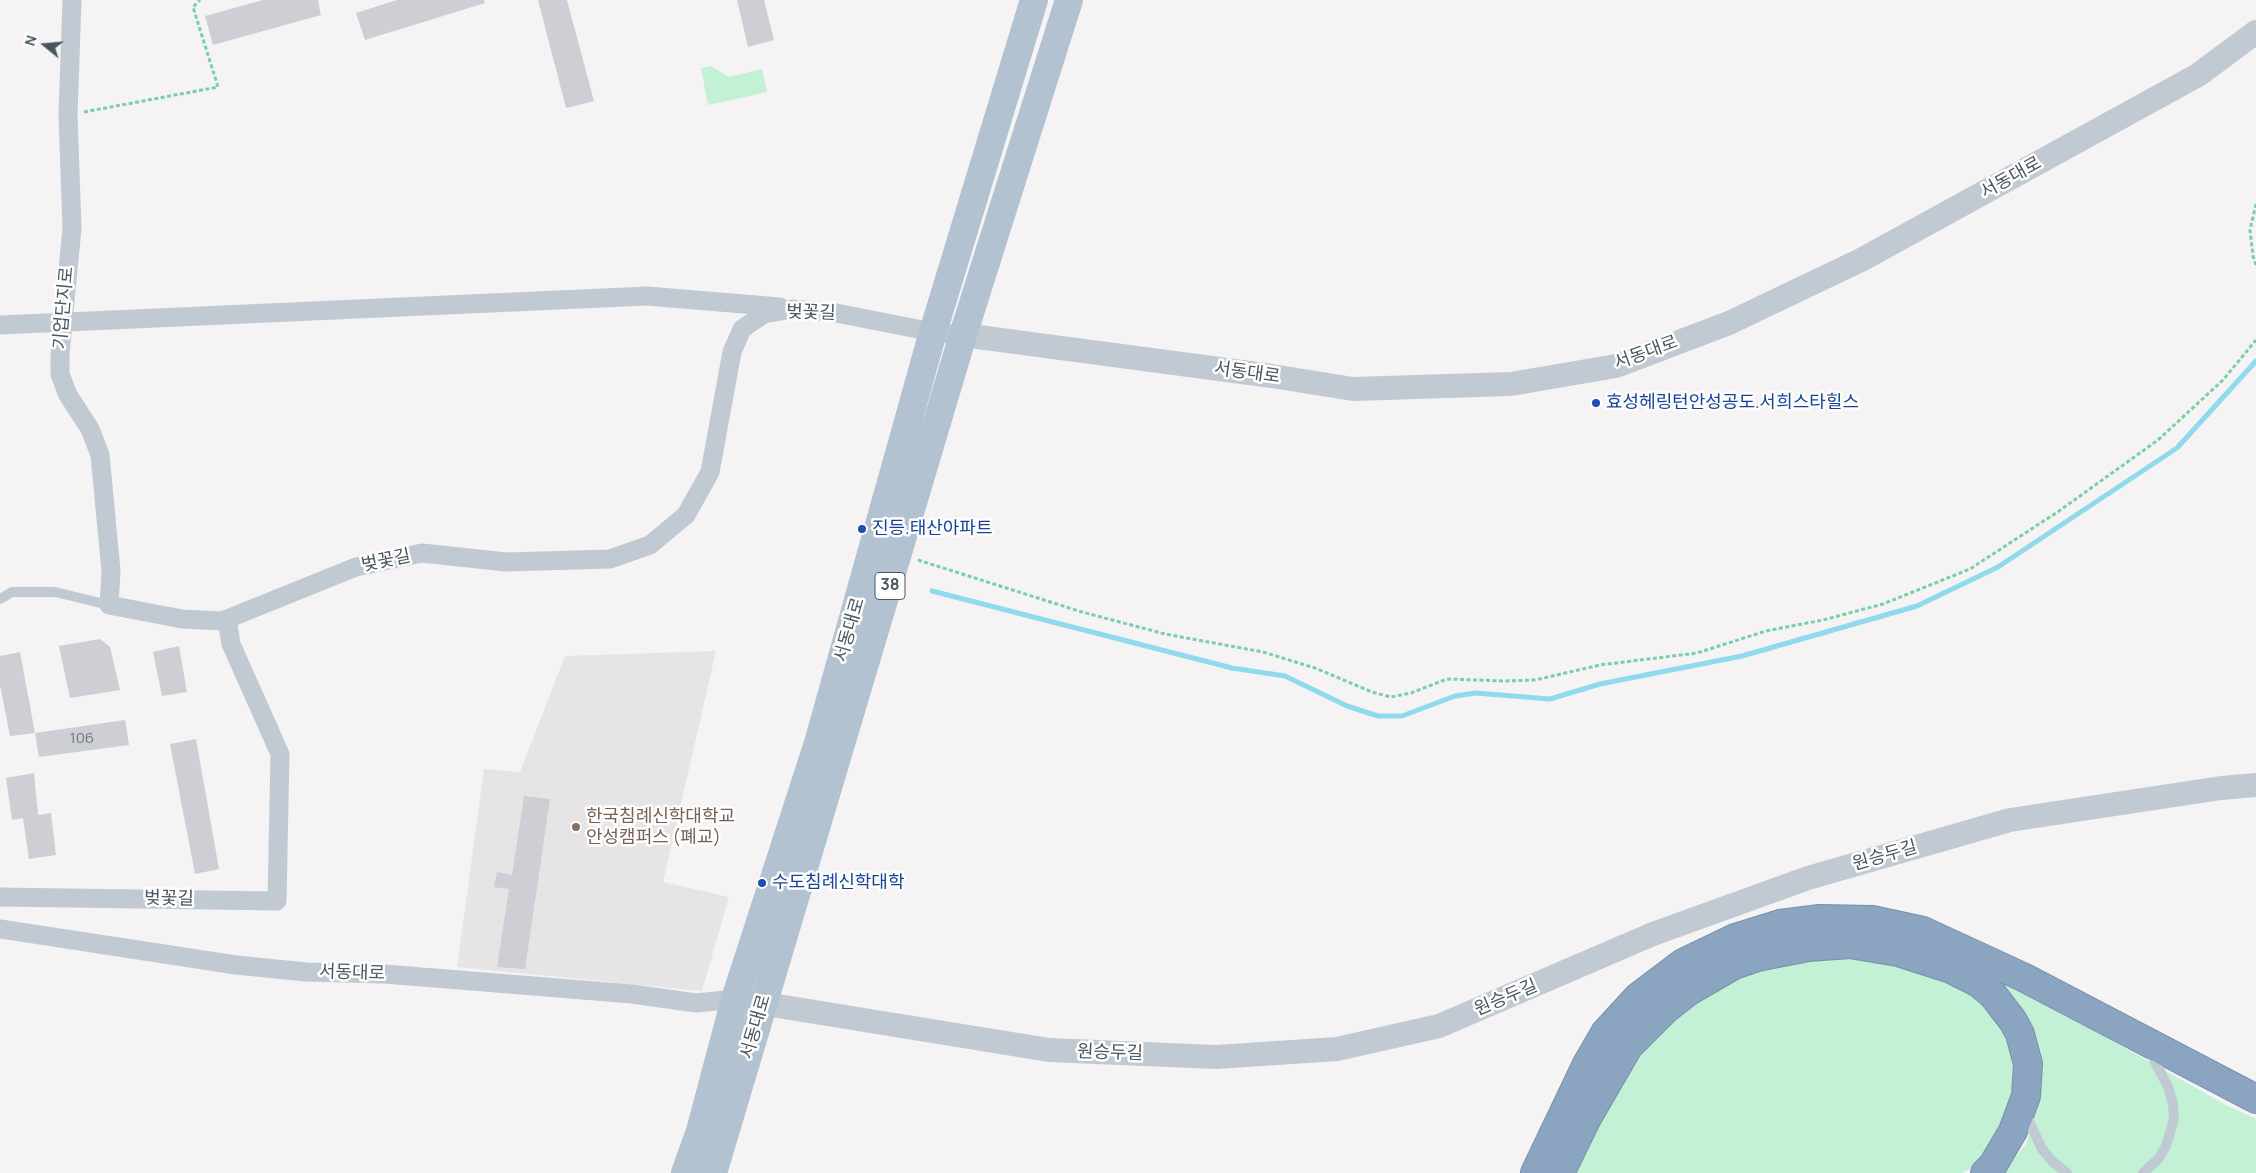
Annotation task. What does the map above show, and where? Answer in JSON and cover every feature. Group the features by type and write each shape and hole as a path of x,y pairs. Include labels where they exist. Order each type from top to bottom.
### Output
{"highway":[{"path":"1535,1173 1591,1056 1605,1033 1638,997 1683,963 1735,938 1780,924 1820,918 1872,920 1923,931 2025,978 2256,1099"},
{"path":"1560,1173 1613,1070 1628,1048 1666,1009 1689,991 1734,965 1779,951 1850,944 1898,952 1951,969 1979,983 2005,1008 2022,1041 2028,1064 2026,1096 2014,1131 1993,1165 1985,1173"}],"main road":[{"name":"서동대로","path":"686,1173 700,1131 735,999 818,743 933,332 1034,0"},
{"name":"서동대로","path":"714,1173 763,1002 899,554 963,335 1069,0"}],"street":[{"name":"기업단지로","path":"72,0 68,115 72,228 60,374 68,395 90,429 100,455 112,571 109,605"},
{"name":"서동대로","path":"963,335 1263,374 1353,389 1511,384 1616,366 1729,322 1861,260 2198,75 2256,32"},
{"path":"0,325 648,296 792,308"},
{"name":"벚꽃길","path":"0,897 277,901 280,754 230,644 227,619 356,567 422,554 506,562 610,559 650,545 686,515 710,472 732,352 742,329 764,314 792,308 836,313 933,332 963,335"},
{"path":"109,605 182,619 221,621 227,619"},
{"name":"원승두길","path":"735,999 763,1002 1049,1050 1216,1057 1337,1049 1439,1026 1653,934 1808,878 2001,822 2221,788 2256,785"},
{"name":"서동대로","path":"0,929 271,969 438,978 632,994 696,1002 735,999"}],"lane":[{"path":"0,599 12,592 55,592 109,605"},
{"path":"2143,1173 2158,1158 2166,1146 2174,1119 2173,1104 2168,1087 2145,1042"},
{"path":"2022,1107 2042,1148 2052,1161 2067,1173"}],"path":[{"path":"68,115 218,87 193,7 200,0"},
{"path":"2256,204 2250,230 2256,265"},
{"path":"899,554 1091,615 1165,634 1264,652 1315,668 1372,692 1391,696 1410,693 1447,679 1535,680 1600,665 1697,653 1766,631 1823,620 1883,604 1970,569 2059,511 2158,440 2223,380 2256,340"}],"shaded area":[{"name":"한국침례신학대학교 안성캠퍼스 (폐교)","path":"716,651 663,882 729,897 702,991 457,967 484,769 520,772 565,656"}],"green space":[{"path":"711,66 729,77 762,69 767,92 708,105 701,68"},
{"path":"1824,956 1894,959 1955,981 1988,1005 2007,1035 2017,1070 2012,1105 1998,1141 1972,1167 1962,1173 1574,1173 1631,1061 1666,1023 1730,979 1772,960"},
{"path":"2004,980 2226,1105 2256,1119 2256,1173 2003,1173 2026,1144 2035,1112 2042,1071 2026,1019 2002,985"}],"building":[{"path":"263,0 318,0 321,15 213,45 205,16"},
{"path":"397,0 484,0 485,3 365,40 356,13"},
{"path":"538,0 567,0 594,101 566,108"},
{"path":"737,0 764,0 774,40 748,47"},
{"path":"100,639 110,647 120,690 70,698 59,646"},
{"path":"179,646 187,692 162,696 153,652"},
{"path":"20,652 35,733 10,736 0,685 0,656"},
{"path":"125,720 129,745 39,757 35,733"},
{"path":"196,739 219,869 195,874 170,744"},
{"path":"34,773 38,815 51,813 56,855 29,859 23,818 12,820 6,778"},
{"path":"524,796 550,799 525,969 497,967 509,889 494,887 497,872 512,875"}],"waterway":[{"path":"932,591 1232,668 1285,676 1347,706 1378,716 1402,716 1455,696 1476,693 1550,699 1600,684 1742,656 1917,606 1998,567 2177,448 2256,361"}],"place":[{"name":"효성헤링턴안성공도.서희스타힐스","path":"1596,403"},
{"name":"진등.태산아파트","path":"862,529"},
{"name":"한국침례신학대학교 안성캠퍼스 (폐교)","path":"576,827"},
{"name":"수도침례신학대학","path":"762,883"}]}
